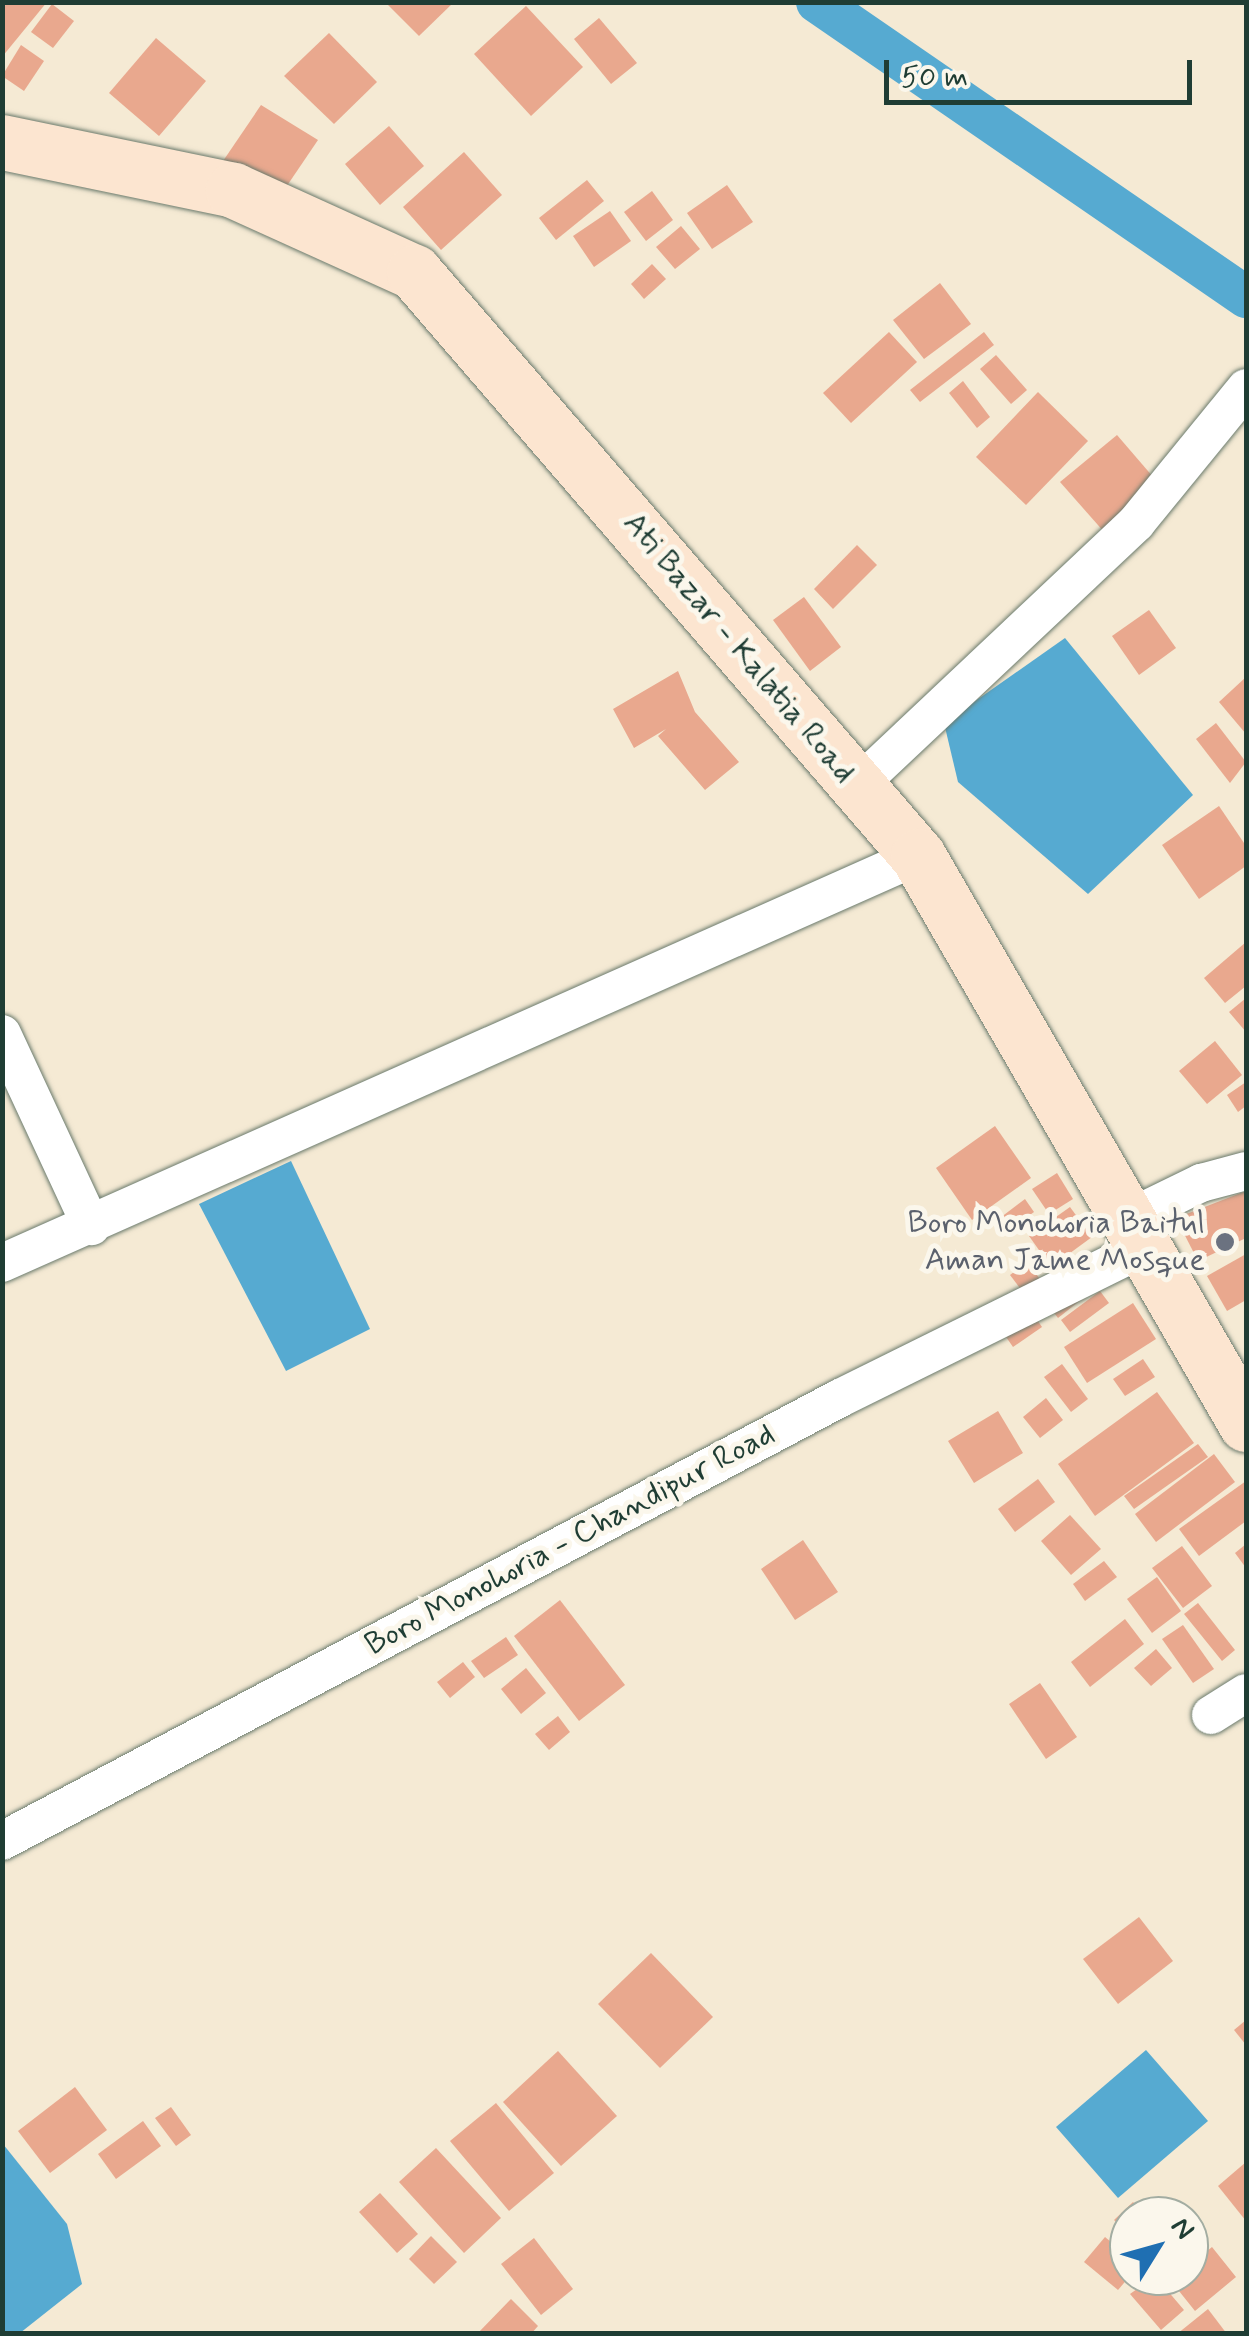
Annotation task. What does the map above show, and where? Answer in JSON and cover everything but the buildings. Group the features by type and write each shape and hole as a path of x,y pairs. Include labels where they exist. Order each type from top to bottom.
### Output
{"main road":[{"name":"Ati Bazar - Kalatia Road","path":"2,142 233,190 414,272 918,856 1246,1424"}],"street":[{"path":"856,787 1136,523 1246,388"},
{"path":"2,1263 918,856"},
{"path":"2,1034 91,1226"},
{"name":"Boro Monohoria - Chandipur Road","path":"2,1841 805,1416 1134,1234 1201,1182 1246,1171"},
{"path":"1211,1715 1246,1694"}],"water":[{"path":"1065,638 1193,795 1088,894 958,782 944,723"},
{"path":"291,1161 370,1329 286,1371 199,1204"},
{"path":"1146,2050 1208,2121 1120,2196 1056,2127"},
{"path":"3,2144 67,2224 82,2284 20,2333 3,2333"}],"waterway":[{"path":"817,2 1246,297"}],"place":[{"name":"Boro Monohoria Baitul Aman Jame Mosque","path":"1225,1242"}]}
